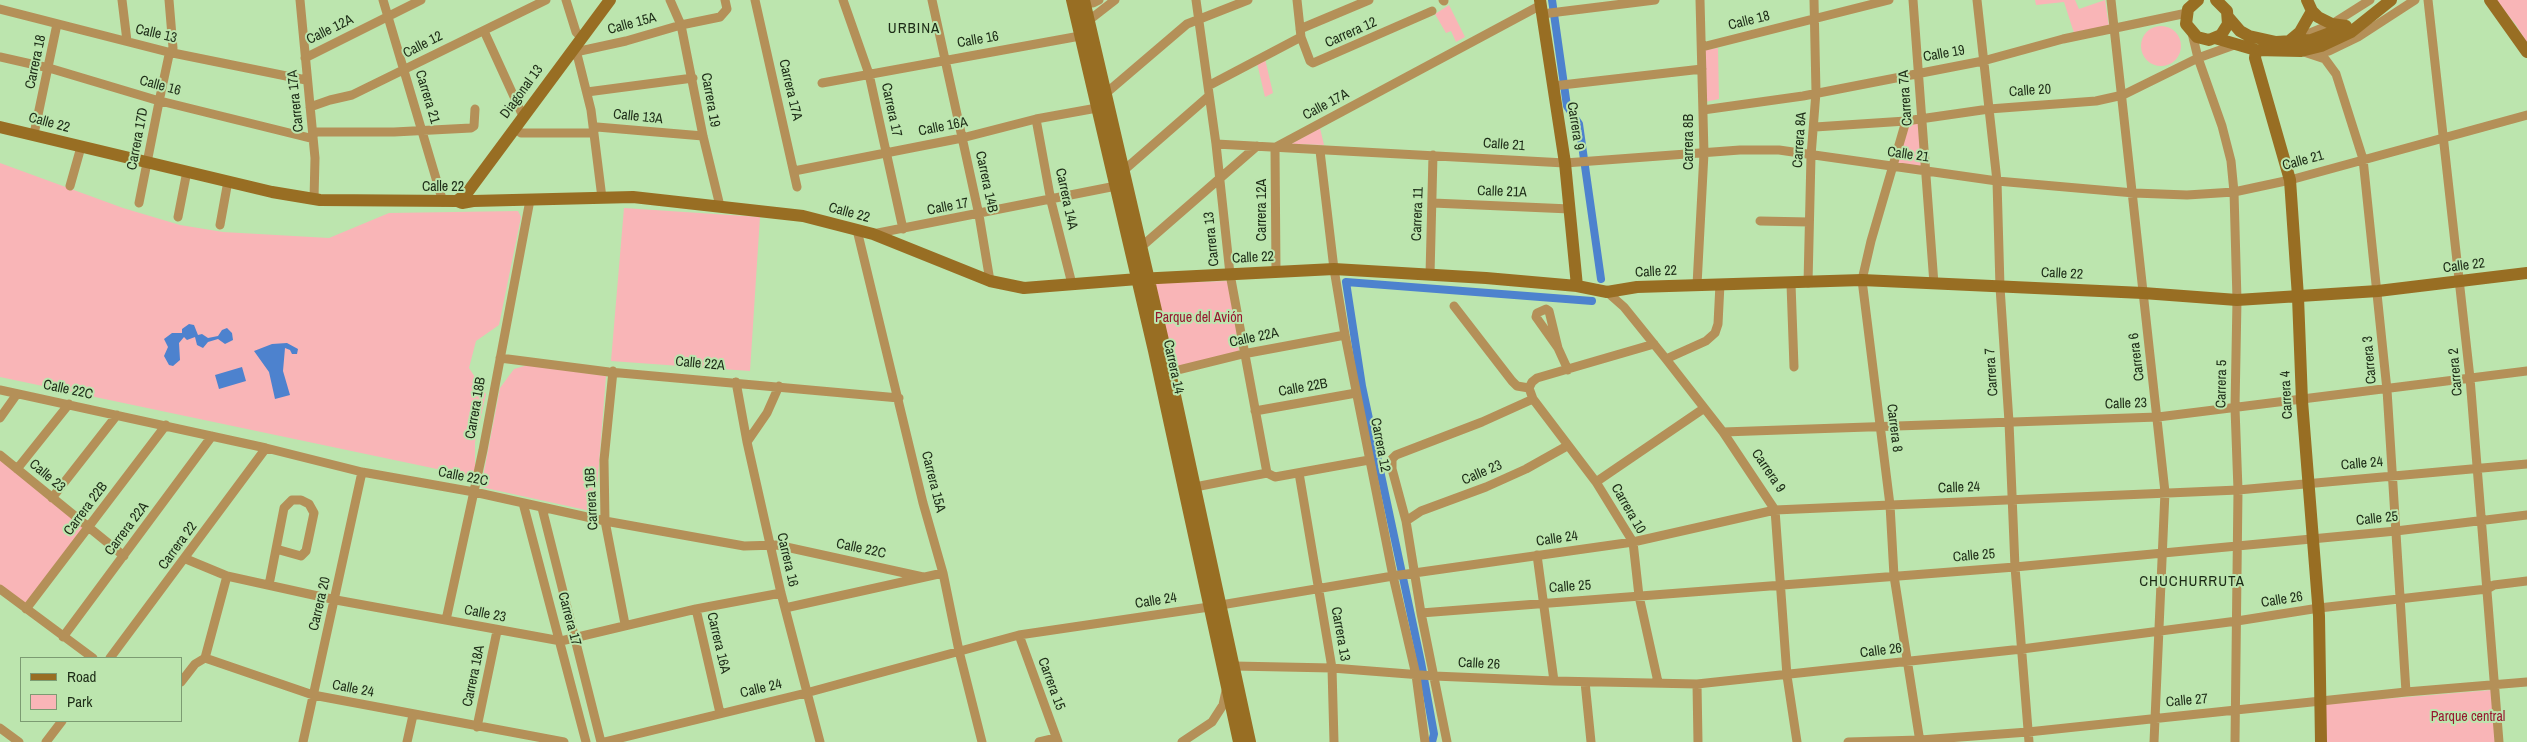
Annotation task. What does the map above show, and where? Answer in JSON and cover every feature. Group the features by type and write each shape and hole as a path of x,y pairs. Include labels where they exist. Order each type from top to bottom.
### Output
{"street":[{"path":"122,0 127,42"},
{"path":"169,0 173,48 171,52"},
{"name":"Carrera 17A","path":"300,0 306,80 315,158 314,199"},
{"name":"Carrera 21","path":"383,0 442,202"},
{"name":"Calle 12A","path":"305,58 421,0"},
{"name":"Calle 12","path":"310,107 352,95 546,0"},
{"path":"566,0 576,32 582,38"},
{"name":"Diagonal 13","path":"466,198 524,115 574,53 582,38 610,0"},
{"name":"Carrera 19","path":"670,0 681,25 703,136 720,206"},
{"name":"Calle 15A","path":"574,53 626,41 681,25 720,17 727,9 725,0"},
{"name":"Carrera 17A","path":"755,0 797,186"},
{"name":"Carrera 17","path":"843,0 869,74 903,229"},
{"name":"Carrera 14B","path":"932,0 979,215 990,281"},
{"name":"Carrera 14","path":"1072,0 1116,186 1170,372 1195,487 1227,684 1239,742"},
{"path":"1084,0 1093,3 1099,0"},
{"name":"Carrera 14","path":"1084,0 1141,247 1143,279 1215,606 1234,666 1250,742"},
{"path":"1088,21 1115,0"},
{"name":"Carrera 13","path":"1196,0 1216,144 1230,274 1243,354 1268,473"},
{"path":"1105,94 1187,24 1248,0"},
{"name":"Carrera 12","path":"1297,0 1300,33 1310,61 1319,62 1432,11"},
{"path":"1123,171 1208,91 1300,33 1369,0"},
{"name":"Calle 17A","path":"1275,148 1546,9 1655,0"},
{"name":"Carrera 8B","path":"1697,285 1704,154 1700,0"},
{"name":"Carrera 8A","path":"1808,283 1809,222 1816,92 1814,0"},
{"name":"Calle 18","path":"1702,47 1889,0"},
{"name":"Carrera 7A","path":"1913,0 1934,284"},
{"name":"Carrera 7","path":"1977,0 1997,181 2000,287 2009,422 2015,567 2029,742"},
{"name":"Carrera 6","path":"2111,0 2134,193 2165,492 2158,631 2157,718 2154,742"},
{"path":"2178,0 2188,11"},
{"path":"2198,0 2188,11 2186,24 2192,33 2203,40 2215,38 2256,50 2315,53 2329,51 2358,37 2415,0"},
{"path":"2216,0 2224,6 2228,18 2240,31 2250,36 2288,42 2311,40 2346,26 2380,9"},
{"path":"2288,42 2332,24 2370,0"},
{"path":"2301,51 2321,46 2351,32 2390,0"},
{"name":"Carrera 2","path":"2428,0 2461,281 2499,742"},
{"path":"2490,0 2527,52"},
{"path":"2288,42 2300,32 2310,5 2332,24 2346,26"},
{"name":"Calle 13","path":"0,9 127,42 306,80"},
{"name":"Carrera 9","path":"1546,9 1571,163 1570,209 1577,286"},
{"name":"Calle 19","path":"1703,110 1816,92 1983,61 2188,11"},
{"path":"2215,38 2225,30 2228,18"},
{"name":"Carrera 18","path":"34,134 57,24"},
{"path":"484,31 520,112 524,115"},
{"name":"Carrera 5","path":"2192,33 2198,58 2222,126 2231,161 2234,192 2237,300 2235,408 2238,490 2235,546 2237,621 2234,710 2235,742"},
{"name":"Calle 16","path":"822,83 1080,36"},
{"name":"Calle 20","path":"1815,127 1906,122 1989,109 2096,101 2123,95 2198,58 2236,44"},
{"name":"Carrera 4","path":"2256,50 2255,58 2290,180 2298,297 2302,401 2319,608 2321,742"},
{"name":"Carrera 3","path":"2301,51 2325,59 2336,74 2362,159 2378,291 2387,390 2406,692"},
{"name":"Carrera 17D","path":"139,203 159,100 171,52"},
{"path":"574,53 587,92 602,198"},
{"name":"Calle 16","path":"0,57 49,68 159,100 310,138 316,132 472,128 474,126 475,109"},
{"path":"1559,85 1702,69"},
{"path":"587,92 693,78"},
{"name":"Calle 16A","path":"794,171 962,138 1036,119 1097,108"},
{"name":"Calle 21","path":"1275,148 1571,163 1740,150 1779,150 1997,181 2134,193 2186,195 2234,192 2290,180 2527,115"},
{"name":"Carrera 14A","path":"1036,119 1051,201 1072,284"},
{"name":"Carrera 8","path":"1906,122 1871,241 1862,280 1890,505 1894,576 1909,661 1920,741"},
{"name":"Calle 22","path":"0,127 228,181 314,199 442,202 466,198 530,200 633,198 804,216 873,234 990,281 1024,288 1143,279 1334,269 1577,286 1607,292 1636,287 1791,284 1862,280 2144,293 2237,300 2378,291 2527,273"},
{"name":"Calle 13A","path":"515,128 521,133 591,133 598,127 703,136"},
{"path":"1216,144 1275,148"},
{"path":"1141,247 1219,177 1257,146"},
{"path":"70,186 81,147"},
{"name":"Carrera 12A","path":"1275,148 1276,271"},
{"name":"Carrera 12","path":"1320,151 1334,269 1369,460 1395,575 1447,742"},
{"name":"Carrera 11","path":"1430,275 1433,155"},
{"path":"178,217 187,171"},
{"path":"220,225 228,181"},
{"name":"Calle 17","path":"873,234 1051,201 1116,186"},
{"name":"Carrera 18B","path":"446,620 474,492 530,200"},
{"name":"Calle 21A","path":"1433,203 1570,209"},
{"path":"1760,221 1809,222"},
{"name":"Carrera 15A","path":"857,230 923,503 943,573 959,651 982,742"},
{"path":"1666,359 1706,341 1715,334 1718,324 1720,284"},
{"path":"1791,284 1794,367"},
{"name":"Carrera 9","path":"1607,292 1624,307 1723,432 1775,510 1787,676 1797,742"},
{"path":"1454,306 1517,386 1529,388 1532,382 1538,378 1654,344"},
{"name":"Calle 22A","path":"1170,372 1243,354 1345,335"},
{"path":"1558,348 1568,370"},
{"name":"Calle 22A","path":"500,358 613,371 899,398"},
{"name":"Carrera 16B","path":"613,371 604,460 605,522 625,624"},
{"name":"Calle 23","path":"1723,432 2158,417 2302,401 2527,371"},
{"name":"Carrera 16","path":"736,382 780,593 820,742"},
{"path":"747,442 767,413 779,386"},
{"name":"Carrera 10","path":"1529,388 1533,399 1596,482 1633,542 1639,596 1658,682"},
{"name":"Calle 22C","path":"0,390 166,425 362,472 474,492 605,522 744,546 770,545 923,577"},
{"name":"Calle 22B","path":"1255,411 1356,393"},
{"path":"0,418 17,394"},
{"name":"Carrera 12","path":"1425,742 1425,675 1421,613 1412,573 1406,521 1392,469 1392,459 1533,399"},
{"path":"17,469 69,404"},
{"path":"1596,482 1703,409"},
{"path":"52,498 117,415"},
{"name":"Carrera 22B","path":"26,609 89,529 166,425"},
{"name":"Carrera 22A","path":"63,637 212,436"},
{"name":"Calle 23","path":"1406,521 1421,511 1486,488 1526,469 1567,446"},
{"name":"Carrera 22","path":"111,657 186,559 266,448"},
{"name":"Calle 23","path":"0,456 124,556"},
{"path":"1195,487 1268,473 1275,477 1369,460"},
{"name":"Calle 24","path":"603,742 806,693 1019,636 1215,606 1395,575 1633,542 1775,510 2238,490 2527,464"},
{"name":"Carrera 20","path":"303,742 336,600 362,472"},
{"name":"Carrera 13","path":"1299,473 1332,668 1334,742"},
{"path":"269,585 276,550 287,503 292,500 301,500 309,504 314,513 306,551 301,556 276,550"},
{"name":"Carrera 17","path":"523,504 561,641 586,742"},
{"name":"Carrera 17","path":"542,508 603,742"},
{"name":"Calle 25","path":"1421,613 2015,567 2396,531 2527,515"},
{"path":"1537,555 1554,681"},
{"name":"Calle 23","path":"186,559 227,576 336,600 561,641 625,624 780,593"},
{"path":"785,608 943,573"},
{"path":"182,681 195,664 205,658 227,576"},
{"name":"Calle 26","path":"1234,666 1332,668 1425,675 1554,681 1697,684 1787,676 2022,648 2237,621 2319,608 2487,589 2494,585 2527,581"},
{"path":"0,589 92,657"},
{"name":"Carrera 16A","path":"696,609 720,713"},
{"name":"Carrera 18A","path":"477,727 498,631"},
{"name":"Carrera 15","path":"1019,636 1057,740"},
{"name":"Calle 24","path":"205,658 313,695 477,727 505,737 564,742"},
{"path":"1585,682 1591,742"},
{"name":"Calle 27","path":"1848,742 1920,741 2028,732 2406,692 2527,682"},
{"path":"1182,742 1212,722 1223,706 1227,684"},
{"path":"1697,684 1698,742"},
{"path":"407,742 414,715"},
{"path":"46,742 61,722"},
{"path":"0,728 19,742"},
{"path":"1039,742 1057,740"}],"green space":[{"path":"2035,0 2075,0 2079,9 2105,0 2109,26 2074,33 2064,2 2036,5"},
{"path":"2496,0 2527,0 2527,43 2516,25"},
{"path":"1449,5 1465,37 1456,42 1451,31 1446,33 1435,14"},
{"path":"2165,26 2172,29 2178,35 2181,46 2180,54 2172,63 2165,66 2157,66 2150,63 2142,54 2141,42 2144,35 2153,27"},
{"path":"1718,48 1719,99 1705,102 1704,50"},
{"path":"1265,59 1273,93 1265,97 1257,63"},
{"path":"1921,122 1924,168 1897,165 1907,123"},
{"path":"1320,128 1324,145 1291,144"},
{"path":"0,163 123,208 180,225 223,232 329,238 389,213 518,211 521,217 499,325 476,341 469,368 486,394 475,442 475,477 0,377"},
{"path":"624,208 760,217 750,371 611,361"},
{"name":"Parque del Avión","path":"1229,281 1239,352 1174,367 1155,283"},
{"path":"528,365 606,376 595,512 481,487 500,388 514,369"},
{"path":"0,456 89,529 26,609 0,589"},
{"name":"Parque central","path":"2492,690 2496,742 2324,742 2323,704"}],"water":[{"path":"189,324 194,325 198,335 202,334 208,338 218,336 222,330 227,328 232,333 233,340 225,344 218,339 208,342 203,348 197,345 195,337 187,340 184,337 179,343 180,360 173,366 169,365 164,356 168,347 164,339 172,333 182,333 182,329"},
{"path":"287,343 298,349 297,354 292,354 290,350 285,348 283,371 290,395 275,399 269,372 254,351 272,344"},
{"path":"242,367 246,381 219,389 215,375"}],"waterway":[{"path":"1552,0 1567,106 1579,124 1601,279"},
{"path":"1432,742 1434,734 1421,662 1362,386 1346,282 1592,301"}],"district":[{"name":"URBINA","path":"914,29"},
{"name":"CHUCHURRUTA","path":"2192,582"}]}
